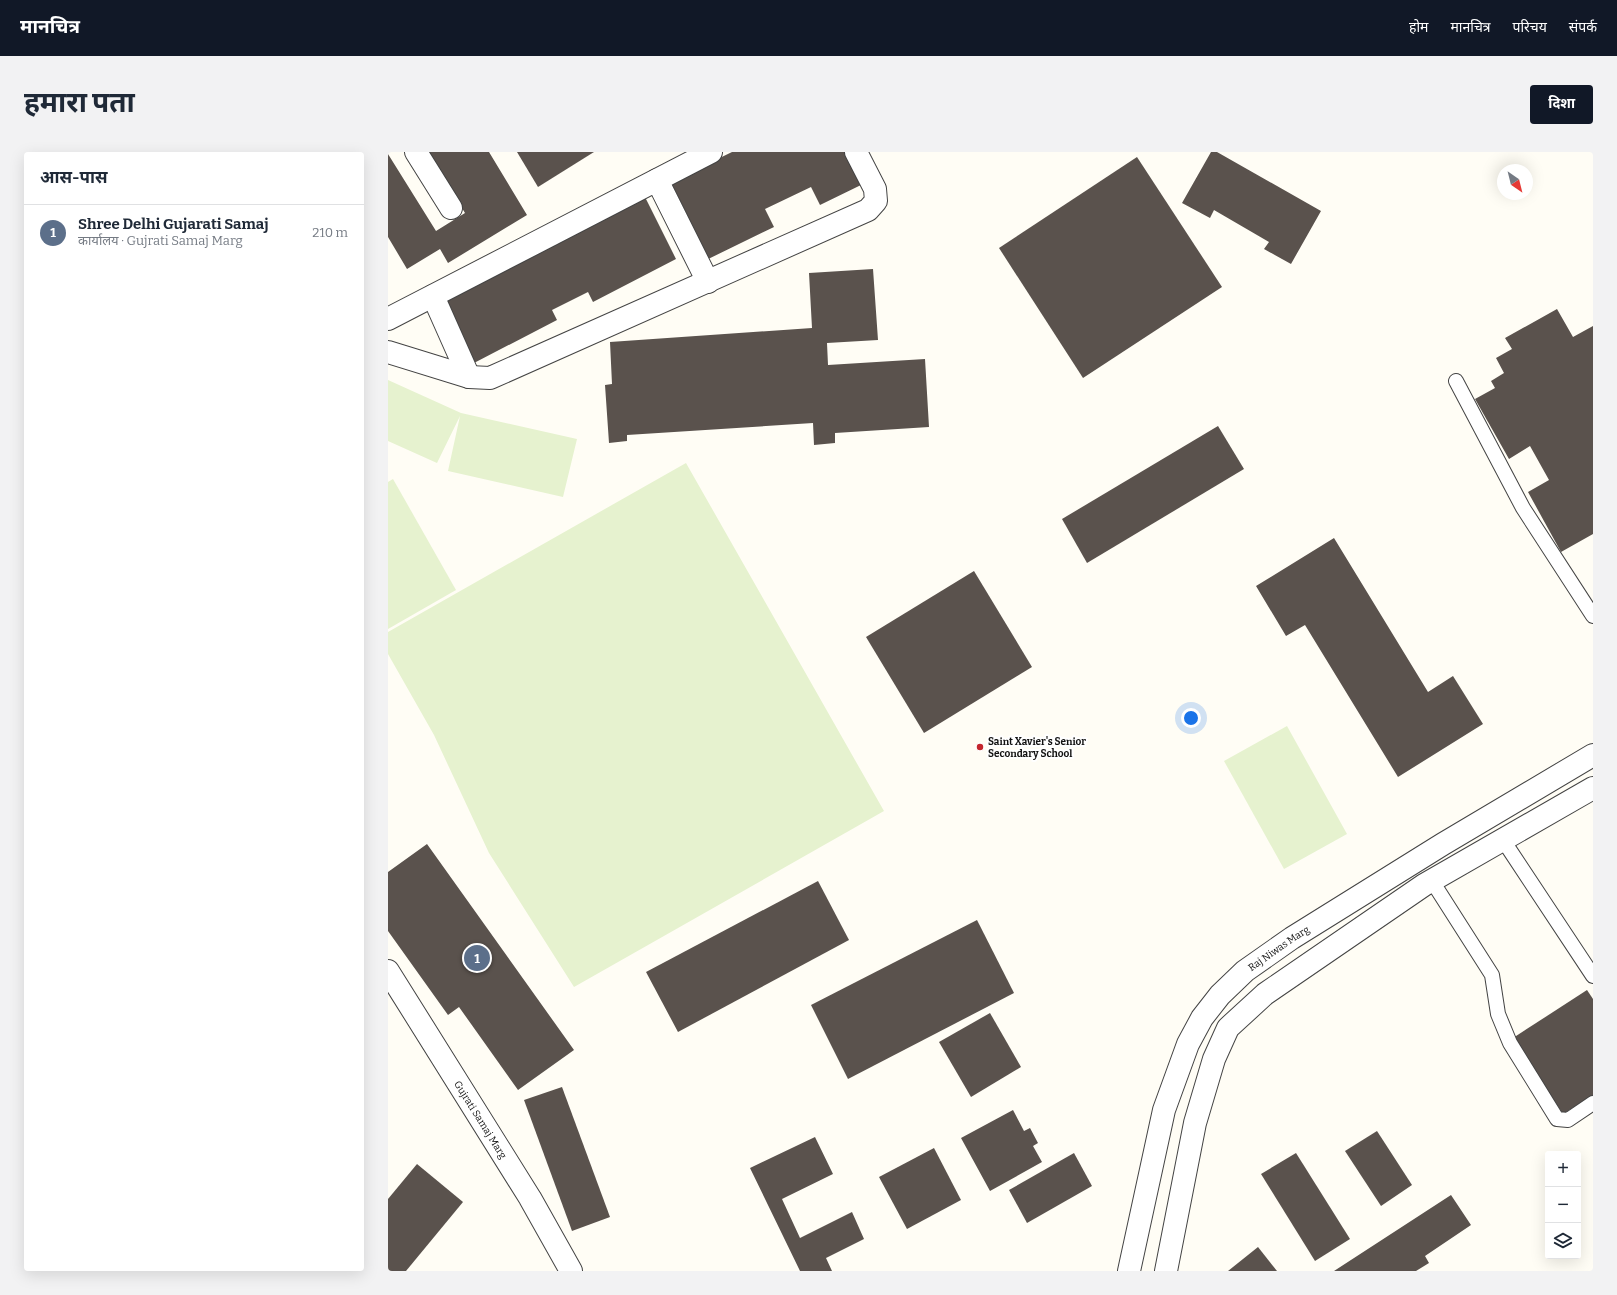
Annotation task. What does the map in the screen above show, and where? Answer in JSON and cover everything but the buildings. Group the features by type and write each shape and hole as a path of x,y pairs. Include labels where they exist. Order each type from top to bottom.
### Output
{"street":[{"path":"416,152 451,208"},
{"path":"388,319 711,152"},
{"path":"388,352 469,377 490,378 868,210 876,201 875,189 856,152"},
{"path":"657,180 708,282"},
{"path":"433,296 469,377"},
{"name":"Raj Niwas Marg","path":"1129,1271 1164,1110 1188,1044 1202,1018 1220,995 1245,971 1292,938 1450,840 1593,755"},
{"path":"1166,1271 1195,1123 1214,1059 1228,1028 1265,994 1432,881 1593,788"},
{"name":"Gujrati Samaj Marg","path":"388,971 530,1198 570,1271"}],"lane":[{"path":"1456,382 1523,508 1593,616"},
{"path":"1503,840 1593,976"},
{"path":"1432,881 1492,975 1498,1014 1510,1043 1557,1119 1568,1120 1593,1103"}],"green space":[{"path":"388,380 461,413 577,439 563,497 448,471 460,416 437,463 388,441"},
{"path":"686,463 884,811 574,987 489,853 434,735 388,654 388,632"},
{"path":"393,479 456,590 388,629 388,482"},
{"path":"1287,726 1347,834 1284,869 1224,761"}],"place":[{"name":"Saint Xavier's Senior Secondary School","path":"980,747"},
{"name":"Shree Delhi Gujarati Samaj","path":"477,958"}]}
